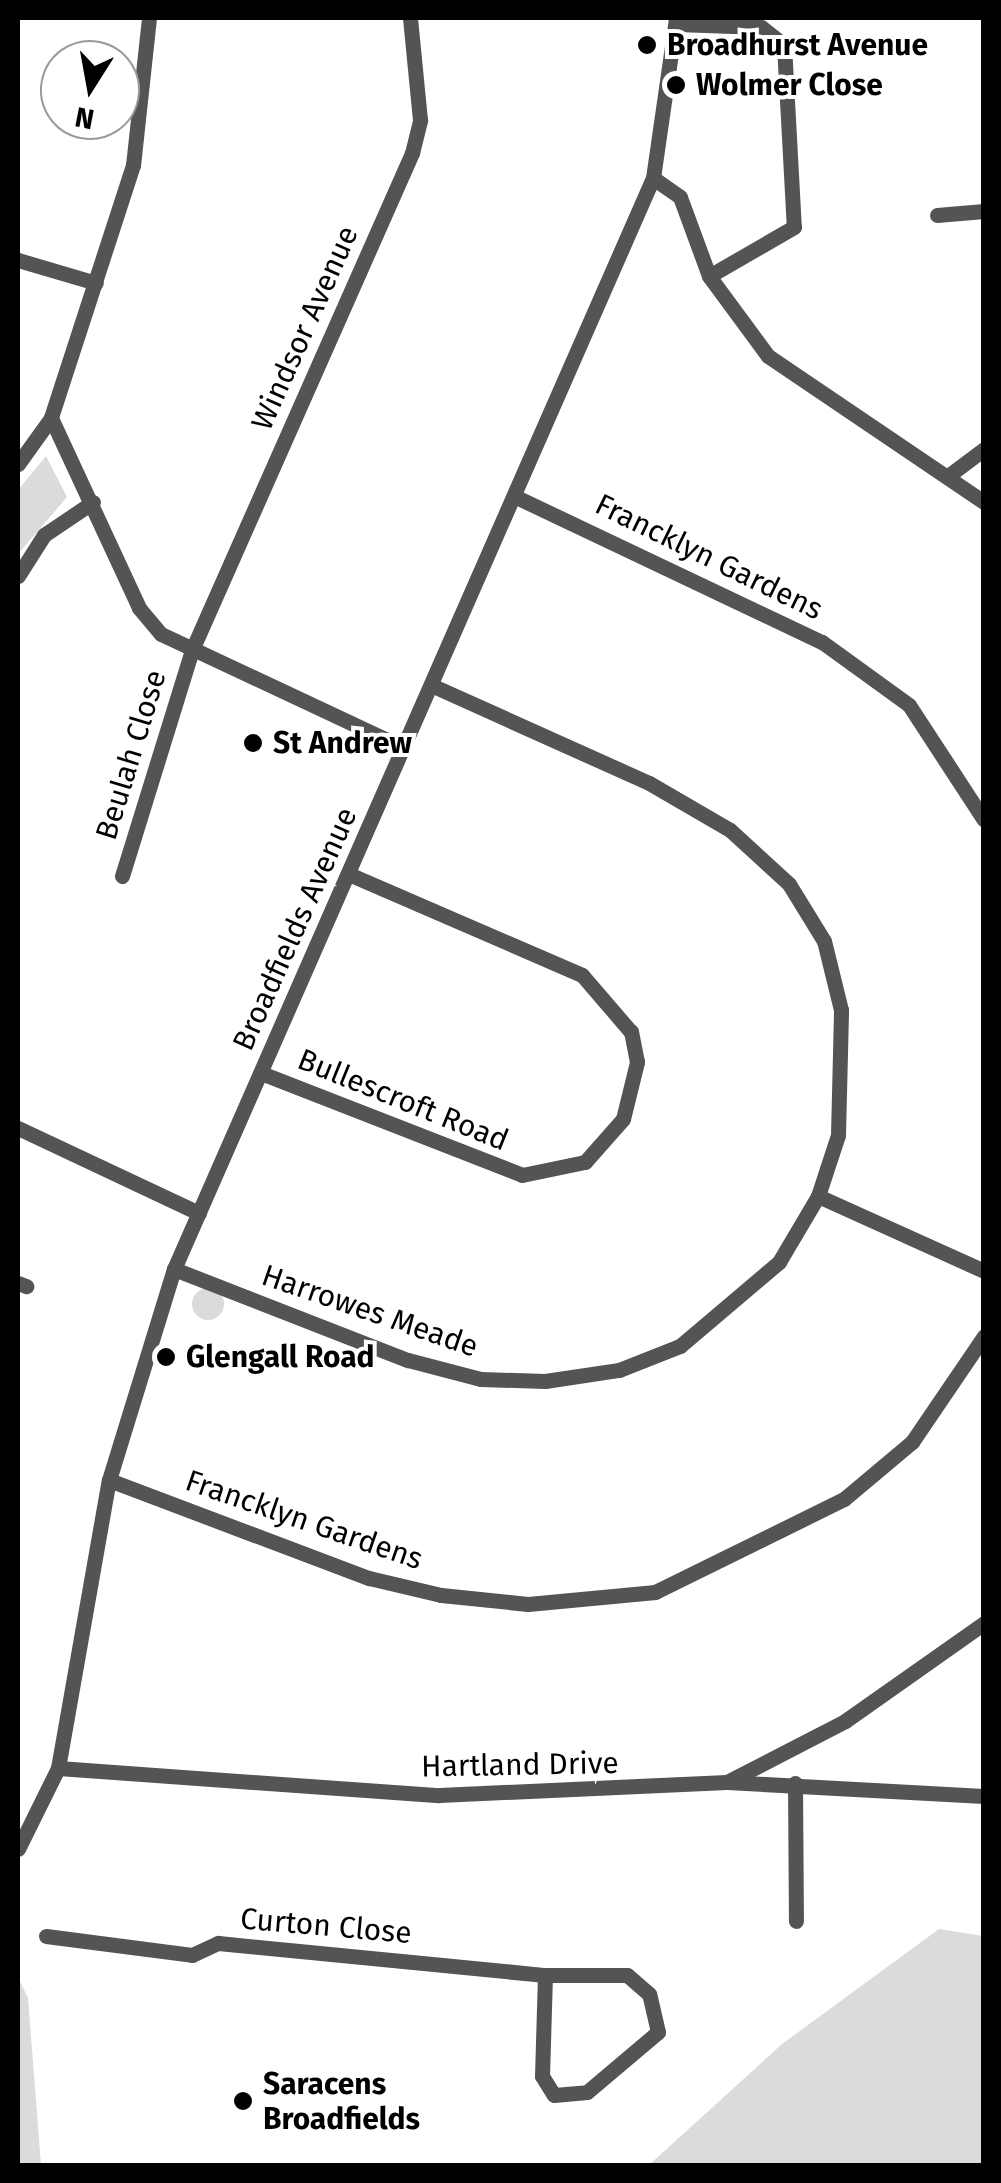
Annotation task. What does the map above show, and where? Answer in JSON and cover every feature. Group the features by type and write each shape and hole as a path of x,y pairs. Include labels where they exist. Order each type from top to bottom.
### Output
{"street":[{"path":"18,464 51,418 134,165 149,18"},
{"name":"Windsor Avenue","path":"192,650 412,153 420,120 410,18"},
{"path":"676,21 761,27 784,45 794,227 709,276"},
{"name":"Broadfields Avenue","path":"18,1849 24,1824 58,1768 109,1480 174,1270 654,178 676,21"},
{"path":"654,178 680,196 709,276 788,376 984,502"},
{"path":"937,215 984,211"},
{"path":"18,260 96,283"},
{"path":"51,418 140,608 192,650 404,748"},
{"path":"948,476 984,449"},
{"name":"Francklyn Gardens","path":"514,496 822,642 910,705 984,820"},
{"path":"18,576 44,535 93,502"},
{"name":"Beulah Close","path":"122,876 192,650"},
{"name":"Harrowes Meade","path":"174,1270 408,1360 481,1378 545,1381 619,1370 680,1346 778,1262 818,1196 838,1135 841,1010 824,941 789,884 730,830 649,783 431,686"},
{"name":"Bullescroft Road","path":"262,1073 522,1176 585,1162 623,1119 637,1062 631,1032 582,974 349,874"},
{"path":"18,1128 200,1213"},
{"path":"818,1196 984,1271"},
{"name":"Francklyn Gardens","path":"109,1480 369,1578 441,1595 528,1604 655,1592 844,1500 912,1442 984,1336"},
{"path":"727,1782 845,1721 984,1623"},
{"name":"Hartland Drive","path":"58,1768 439,1795 727,1782 984,1796"},
{"path":"796,1783 796,1921"},
{"name":"Curton Close","path":"46,1936 192,1956 218,1943 545,1975 627,1976 649,1994 658,2032 588,2092 554,2095 542,2076 545,1975"}],"shaded area":[{"path":"46,456 67,497 18,554 18,490"},
{"path":"208,1288 219,1293 224,1304 219,1315 208,1320 197,1315 192,1304 197,1293"},
{"path":"939,1929 983,1936 983,2165 649,2165 782,2044"},
{"path":"18,1977 28,1998 41,2165 18,2165"}],"place":[{"name":"Broadhurst Avenue","path":"647,45"},
{"name":"Wolmer Close","path":"676,85"},
{"name":"St Andrew","path":"253,743"},
{"name":"Glengall Road","path":"166,1357"},
{"name":"Saracens Broadfields","path":"243,2101"}]}
